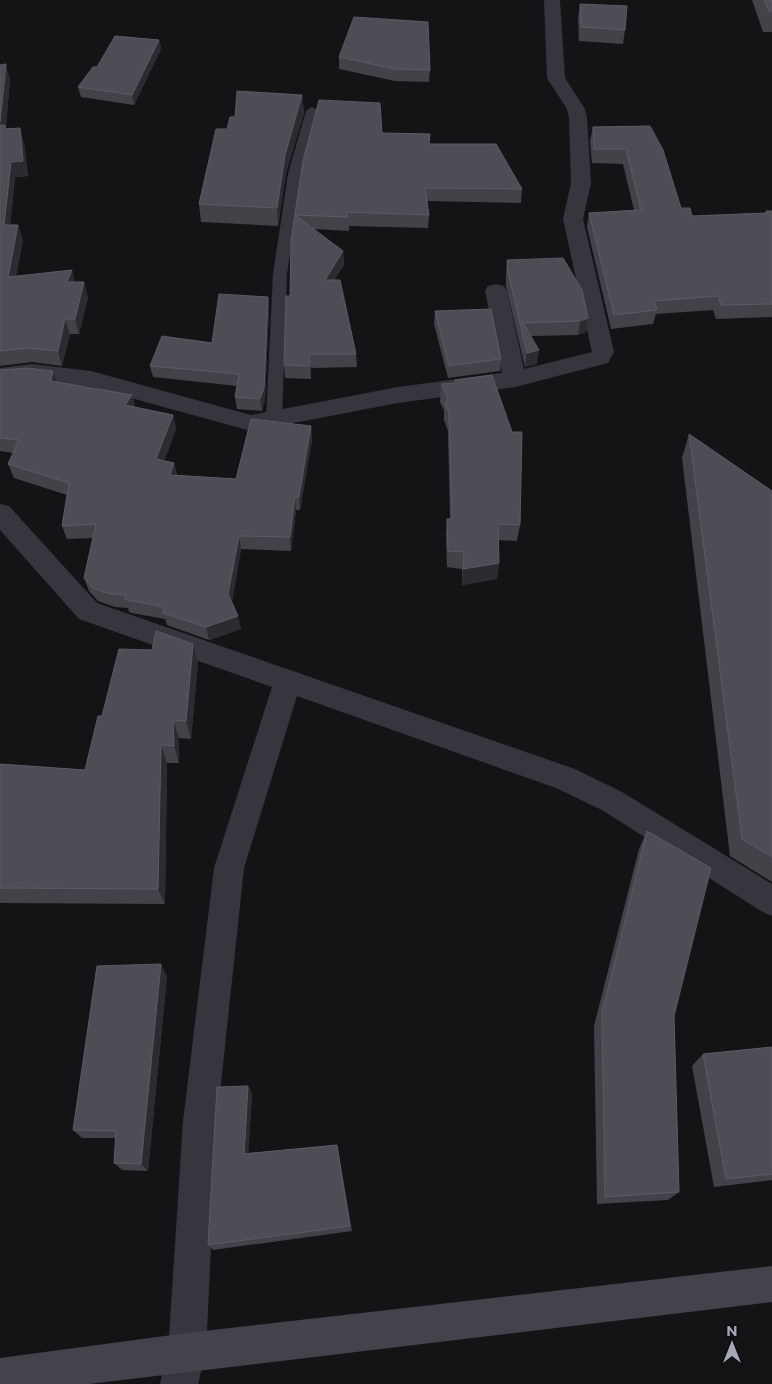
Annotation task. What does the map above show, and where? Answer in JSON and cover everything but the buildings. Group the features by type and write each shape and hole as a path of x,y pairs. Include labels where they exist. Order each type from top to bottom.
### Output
{"main road":[{"path":"0,1377 183,1368 772,1284"}],"street":[{"path":"0,376 32,372 91,379 251,423 398,395 515,379 600,358 603,352 573,219 580,182 578,118 576,109 556,78 552,0"},
{"path":"496,291 515,379"},
{"path":"0,513 88,611 565,778 612,801 772,901"},
{"path":"183,1368 200,1121 230,868 288,680"}],"lane":[{"path":"274,419 280,274 296,174 312,111"}]}
